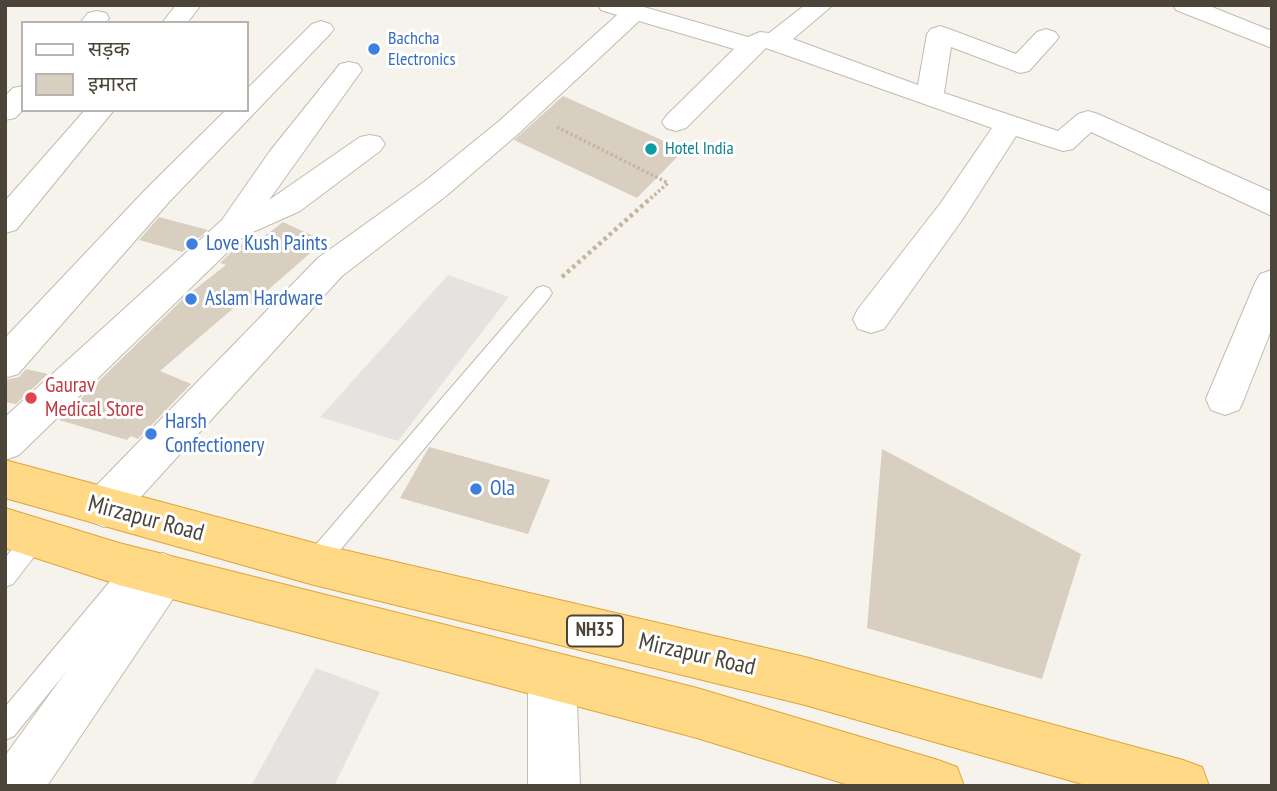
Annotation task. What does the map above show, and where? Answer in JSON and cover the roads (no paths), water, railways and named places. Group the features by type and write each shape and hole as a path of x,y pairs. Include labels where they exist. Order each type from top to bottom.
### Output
{"highway":[{"name":"Mirzapur Road","path":"5,479 314,564 804,681 1183,786"},
{"path":"20,533 150,571 697,713 938,786"}],"street":[{"path":"176,21 189,5"},
{"path":"666,21 691,5"},
{"path":"677,122 764,43 821,5"},
{"path":"1185,5 1272,40"},
{"path":"104,507 330,267 435,189 508,128 623,8 666,21 764,43 1063,142 1088,120 1272,205"},
{"path":"248,104 321,29"},
{"path":"929,97 940,34 1020,65 1046,37"},
{"path":"5,443 233,228 281,158 348,70"},
{"path":"5,112 21,96"},
{"path":"5,222 98,112"},
{"path":"5,363 158,195 240,112"},
{"path":"872,319 951,212 1009,124"},
{"path":"233,228 289,203 370,144"},
{"path":"1225,399 1272,283"},
{"path":"16,786 150,571"},
{"path":"552,676 554,786"}],"lane":[{"path":"314,564 543,293"},
{"path":"5,576 20,533"},
{"path":"5,727 150,571"}],"place":[{"name":"Bachcha Electronics","path":"374,49"},
{"name":"Hotel India","path":"651,149"},
{"name":"Love Kush Paints","path":"192,244"},
{"name":"Aslam Hardware","path":"191,299"},
{"name":"Gaurav Medical Store","path":"31,398"},
{"name":"Harsh Confectionery","path":"151,434"},
{"name":"Ola","path":"476,489"}]}
